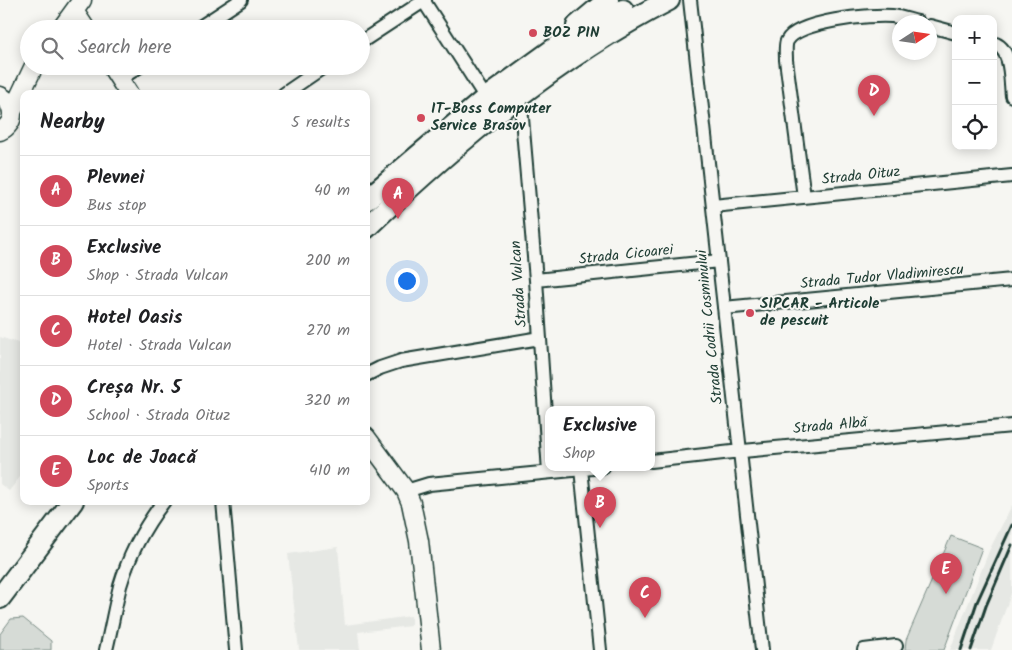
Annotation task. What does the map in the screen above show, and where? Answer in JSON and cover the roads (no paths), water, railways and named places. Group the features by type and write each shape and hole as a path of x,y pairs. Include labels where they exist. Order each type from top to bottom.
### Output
{"main road":[{"path":"566,40 577,26 608,0"},
{"path":"370,197 486,98 566,40 586,31 640,0"},
{"path":"370,224 480,127 520,95 575,55 669,0"},
{"path":"68,20 78,6"},
{"path":"78,6 83,20"},
{"path":"0,91 22,75"},
{"path":"22,90 29,75"},
{"path":"1,133 11,122 12,112 20,94"},
{"path":"0,96 9,103 12,112"},
{"path":"370,442 406,491 413,512 419,541 431,650"},
{"path":"0,598 69,505"}],"street":[{"path":"211,20 241,0"},
{"path":"370,36 424,0 486,98"},
{"name":"Strada Codrii Cosminului","path":"690,0 762,650"},
{"path":"804,198 786,60 786,42 802,28 852,18 892,16"},
{"path":"937,28 952,32"},
{"path":"997,44 1007,54 1012,96"},
{"path":"290,90 312,75"},
{"name":"Strada Vulcan","path":"520,95 545,412"},
{"name":"Strada Oituz","path":"713,206 1012,176"},
{"name":"Strada Cicoarei","path":"536,280 719,262"},
{"name":"Strada Tudor Vladimirescu","path":"724,308 1012,280"},
{"path":"370,373 402,361 540,338"},
{"name":"Strada Albă","path":"655,462 740,451 1012,426"},
{"path":"406,491 429,484 560,471"},
{"path":"581,471 600,650"},
{"path":"106,650 120,585 143,529 161,505"},
{"path":"223,505 236,650"},
{"path":"864,650 896,646"}],"railway":[{"path":"961,650 977,602 1012,525"},
{"path":"971,650 986,606 1012,545"}],"place":[{"name":"BOZ PIN","path":"533,33"},
{"name":"Creșa Nr. 5","path":"874,116"},
{"name":"IT-Boss Computer Service Brasov","path":"421,118"},
{"name":"Plevnei","path":"398,219"},
{"name":"SIPCAR - Articole de pescuit","path":"750,313"},
{"name":"Exclusive","path":"600,528"},
{"name":"Loc de Joacă","path":"946,594"},
{"name":"Hotel Oasis","path":"645,618"}]}
